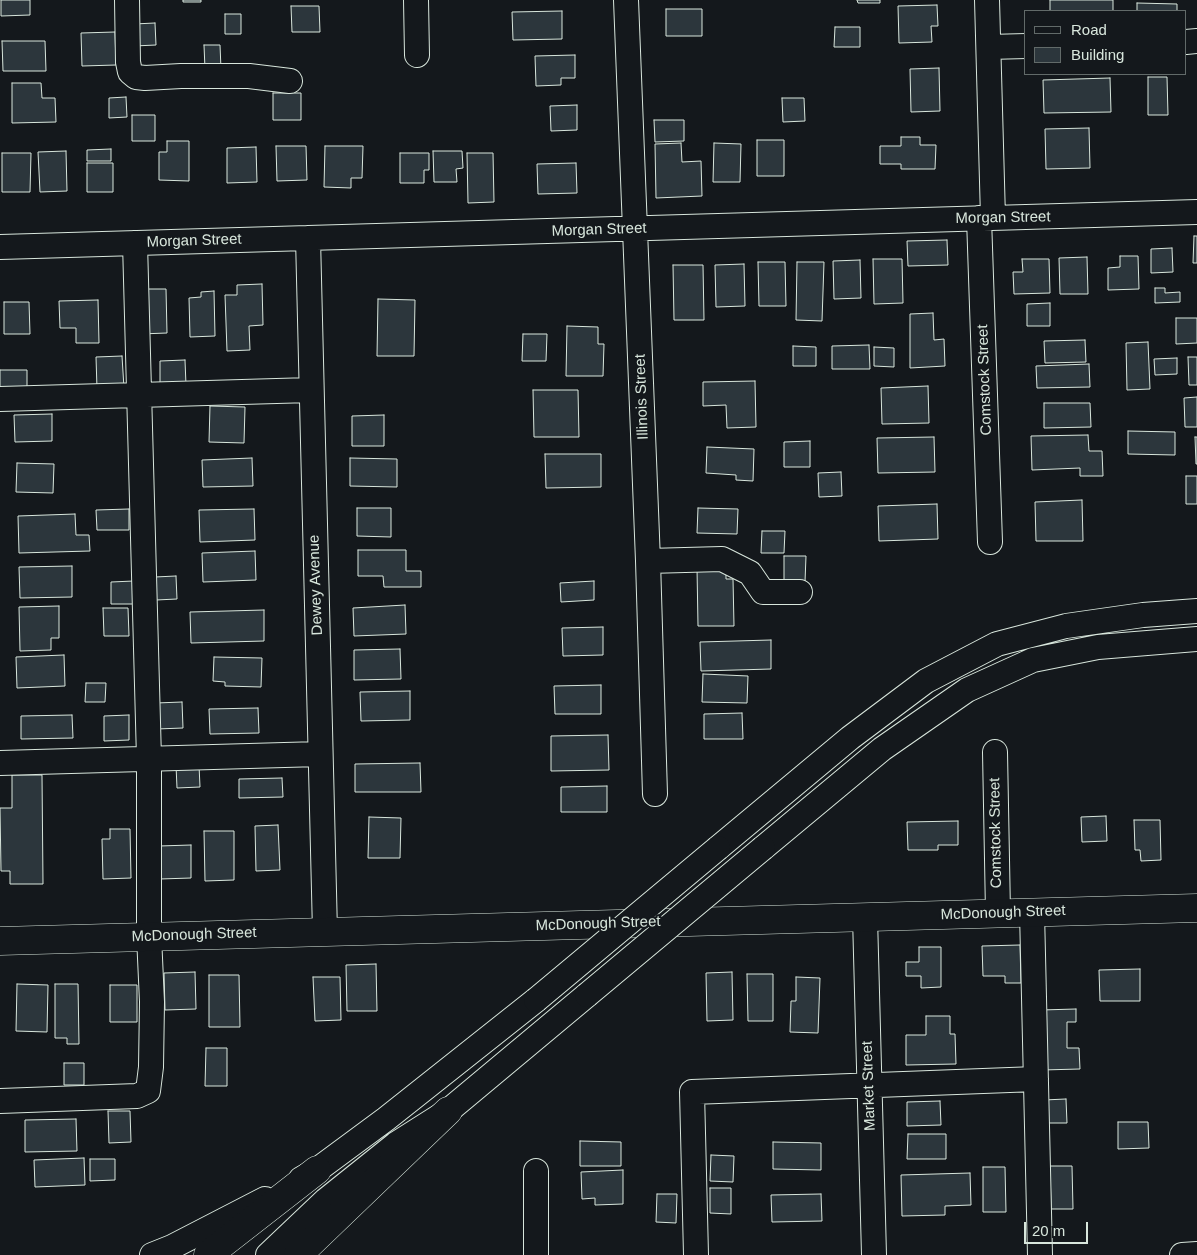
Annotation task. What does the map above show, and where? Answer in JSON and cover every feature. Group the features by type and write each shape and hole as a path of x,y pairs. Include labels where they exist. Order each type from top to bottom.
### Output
{"main road":[{"name":"McDonough Street","path":"0,941 1197,908"},
{"path":"298,1255 448,1111"},
{"path":"208,1255 317,1170"}],"street":[{"path":"127,0 128,62 130,72 136,77 249,76 290,81"},
{"path":"416,0 417,55"},
{"name":"Illinois Street","path":"626,0 648,561 655,794"},
{"name":"Comstock Street","path":"988,0 986,218 990,542"},
{"path":"989,47 1024,46"},
{"name":"Morgan Street","path":"0,247 1197,212"},
{"name":"Dewey Avenue","path":"308,238 310,390 325,932"},
{"path":"0,1100 137,1096 148,1091 151,1058 152,1002 149,936 149,759 135,243"},
{"path":"0,399 310,390"},
{"path":"648,561 722,560 750,573 764,592 800,592"},
{"path":"152,1255 247,1210 317,1170 386,1119 536,1000 850,738 926,681 997,644 1066,626 1143,615 1197,610"},
{"path":"268,1255 334,1194 396,1144 448,1111 882,749 967,690 1033,660 1098,647 1197,639"},
{"name":"Comstock Street","path":"995,752 998,913"},
{"path":"0,763 320,754"},
{"path":"1032,912 1040,1255"},
{"name":"Market Street","path":"865,917 874,1255"},
{"path":"696,1255 692,1092 1036,1079"},
{"path":"536,1171 536,1255"},
{"path":"1182,1255 1197,1254"}],"building":[{"path":"1,0 30,0 30,15 1,16"},
{"path":"183,0 201,0 201,2 183,2"},
{"path":"857,0 880,0 880,3 858,3"},
{"path":"1050,0 1113,0 1113,10 1050,10"},
{"path":"1137,3 1177,4 1177,10 1137,10"},
{"path":"937,5 938,26 931,26 932,42 899,43 898,6"},
{"path":"291,6 319,6 320,32 292,32"},
{"path":"666,9 702,9 702,36 666,36"},
{"path":"562,11 562,39 513,40 512,12"},
{"path":"225,14 241,14 241,34 225,34"},
{"path":"155,23 156,45 134,46 134,24"},
{"path":"835,27 860,27 860,47 834,47"},
{"path":"115,32 116,65 82,66 81,33"},
{"path":"2,41 45,41 46,71 3,71"},
{"path":"204,45 220,45 221,69 205,69"},
{"path":"575,55 575,78 561,78 561,85 536,86 535,56"},
{"path":"939,68 940,111 911,112 910,69"},
{"path":"1148,77 1167,77 1168,115 1148,115"},
{"path":"1110,78 1111,112 1044,113 1043,80"},
{"path":"12,83 41,83 42,98 55,98 56,122 12,123"},
{"path":"273,93 301,93 301,120 273,120"},
{"path":"126,97 127,117 109,118 109,98"},
{"path":"782,98 804,98 805,121 783,122"},
{"path":"577,105 577,130 551,131 550,106"},
{"path":"132,115 155,115 155,141 132,141"},
{"path":"654,120 684,120 684,141 655,142"},
{"path":"1089,128 1090,168 1046,169 1045,129"},
{"path":"901,137 920,137 920,145 936,145 935,169 901,169 901,164 880,164 880,146 901,146"},
{"path":"757,140 784,140 784,176 757,176"},
{"path":"167,141 189,141 189,181 159,180 159,152 167,152"},
{"path":"681,143 682,162 701,161 702,196 656,198 655,144"},
{"path":"714,143 741,144 740,182 713,182"},
{"path":"276,146 306,146 307,180 277,181"},
{"path":"325,146 363,146 362,178 351,178 351,188 324,187"},
{"path":"256,147 257,182 227,183 227,148"},
{"path":"111,149 111,161 87,161 87,150"},
{"path":"66,151 67,191 40,192 38,152"},
{"path":"433,151 462,151 463,168 456,169 457,182 434,182"},
{"path":"2,153 31,153 30,192 2,192"},
{"path":"400,153 429,153 429,170 424,170 424,183 400,183"},
{"path":"467,153 493,153 494,202 468,203"},
{"path":"87,163 113,163 113,192 87,192"},
{"path":"576,163 577,193 538,194 537,164"},
{"path":"1194,236 1197,236 1197,263 1193,263"},
{"path":"947,240 948,265 908,266 907,241"},
{"path":"1172,248 1173,272 1151,273 1151,249"},
{"path":"1120,256 1138,256 1139,289 1108,290 1108,268 1120,267"},
{"path":"1087,257 1088,294 1060,294 1059,258"},
{"path":"873,259 902,259 903,303 874,304"},
{"path":"1022,259 1049,259 1050,293 1014,294 1013,272 1023,272"},
{"path":"860,260 861,298 834,299 833,261"},
{"path":"758,262 785,262 786,306 759,306"},
{"path":"797,262 824,262 822,321 796,320"},
{"path":"744,264 745,306 716,307 715,265"},
{"path":"673,265 703,265 704,320 674,320"},
{"path":"262,284 263,325 249,326 250,350 227,351 225,295 237,295 237,285"},
{"path":"1155,288 1165,288 1165,293 1180,292 1180,302 1155,303"},
{"path":"138,289 166,289 167,333 140,334"},
{"path":"214,291 215,336 190,337 189,298 201,297 201,292"},
{"path":"378,299 415,300 414,356 377,356"},
{"path":"98,300 99,343 76,343 76,328 60,328 59,301"},
{"path":"4,302 29,302 30,334 4,334"},
{"path":"1050,303 1050,326 1027,326 1027,304"},
{"path":"933,313 934,340 944,339 945,366 910,368 910,314"},
{"path":"1176,318 1197,318 1197,343 1176,344"},
{"path":"567,326 598,327 598,344 604,344 603,376 566,376"},
{"path":"523,334 547,334 546,361 522,361"},
{"path":"1085,340 1086,362 1045,363 1044,341"},
{"path":"1148,342 1150,389 1127,390 1126,343"},
{"path":"869,345 870,369 832,369 832,346"},
{"path":"793,346 816,347 816,366 793,366"},
{"path":"874,347 894,348 894,367 874,366"},
{"path":"122,356 124,388 97,389 96,357"},
{"path":"1188,357 1197,357 1197,385 1189,385"},
{"path":"1177,358 1177,374 1155,375 1154,359"},
{"path":"185,360 186,385 160,386 160,361"},
{"path":"1089,364 1090,387 1037,388 1036,366"},
{"path":"0,370 27,370 27,397 0,397"},
{"path":"755,381 756,427 727,428 726,405 703,406 703,382"},
{"path":"928,386 929,423 882,424 881,388"},
{"path":"533,390 578,390 579,437 534,437"},
{"path":"1197,397 1197,427 1185,427 1184,398"},
{"path":"1044,403 1090,403 1091,427 1044,428"},
{"path":"210,406 245,407 244,443 209,442"},
{"path":"52,414 52,441 15,442 14,415"},
{"path":"384,415 384,446 352,446 352,416"},
{"path":"1128,431 1175,432 1175,455 1128,454"},
{"path":"1088,435 1089,451 1102,451 1103,476 1080,476 1080,468 1032,470 1031,436"},
{"path":"934,437 935,472 878,473 877,438"},
{"path":"1195,437 1197,437 1197,464 1196,464"},
{"path":"810,441 810,467 784,467 784,442"},
{"path":"707,447 754,449 753,481 736,480 736,475 706,473"},
{"path":"545,454 601,454 601,487 546,488"},
{"path":"252,458 253,486 203,487 202,460"},
{"path":"350,458 397,459 397,487 350,486"},
{"path":"17,463 54,464 53,493 16,492"},
{"path":"841,472 842,496 819,497 818,473"},
{"path":"1186,476 1197,476 1197,504 1186,504"},
{"path":"1082,500 1083,541 1036,541 1035,502"},
{"path":"937,504 938,539 879,541 878,506"},
{"path":"357,508 391,508 391,537 357,536"},
{"path":"698,508 738,509 737,534 697,533"},
{"path":"129,509 129,530 97,530 96,510"},
{"path":"254,509 255,540 200,542 199,510"},
{"path":"75,514 76,535 89,535 90,551 19,553 18,516"},
{"path":"762,531 785,531 784,553 761,553"},
{"path":"358,550 406,550 406,571 421,571 421,587 384,587 383,576 358,576"},
{"path":"255,551 256,580 203,582 202,553"},
{"path":"784,556 806,556 805,582 784,581"},
{"path":"72,566 72,597 20,598 19,567"},
{"path":"726,567 726,579 733,579 734,626 698,626 697,568"},
{"path":"176,576 177,599 156,600 155,577"},
{"path":"134,581 134,604 111,604 111,582"},
{"path":"594,581 594,600 561,602 560,583"},
{"path":"405,605 406,634 354,636 353,608"},
{"path":"59,606 59,638 51,638 51,650 20,651 19,607"},
{"path":"103,608 128,608 129,636 104,636"},
{"path":"264,610 264,641 191,643 190,612"},
{"path":"603,627 603,655 563,656 562,628"},
{"path":"771,640 771,669 701,671 700,642"},
{"path":"400,649 401,679 354,680 354,650"},
{"path":"64,655 65,686 17,688 16,657"},
{"path":"214,657 262,658 261,687 225,686 225,682 213,681"},
{"path":"703,674 748,676 747,703 702,702"},
{"path":"86,683 106,683 105,702 85,702"},
{"path":"601,685 601,714 555,714 554,686"},
{"path":"410,691 410,720 361,721 360,692"},
{"path":"182,702 183,728 157,729 156,703"},
{"path":"258,708 259,733 210,734 209,709"},
{"path":"742,713 743,739 704,739 704,714"},
{"path":"72,715 73,738 21,739 21,716"},
{"path":"129,715 129,740 104,741 104,716"},
{"path":"608,735 609,770 551,771 551,736"},
{"path":"420,763 421,792 355,792 355,764"},
{"path":"176,765 199,765 200,787 177,788"},
{"path":"12,775 42,775 43,884 10,884 10,871 1,871 0,808 12,808"},
{"path":"282,778 283,797 239,798 239,779"},
{"path":"607,786 607,812 561,812 561,787"},
{"path":"1106,816 1107,841 1082,842 1081,817"},
{"path":"369,817 401,818 400,858 368,858"},
{"path":"1134,820 1160,820 1161,860 1141,861 1140,850 1135,850"},
{"path":"958,821 958,845 938,845 938,850 908,850 907,822"},
{"path":"278,825 280,870 256,871 255,826"},
{"path":"110,829 130,829 131,878 103,879 102,839 110,839"},
{"path":"204,831 234,831 234,880 205,881"},
{"path":"191,845 191,878 160,879 159,846"},
{"path":"1020,945 1021,983 1005,983 1005,976 983,976 982,946"},
{"path":"919,947 941,947 941,987 921,988 921,976 906,976 906,962 919,962"},
{"path":"376,964 377,1011 347,1011 346,965"},
{"path":"1140,969 1140,1001 1100,1001 1099,970"},
{"path":"195,972 196,1009 165,1010 164,973"},
{"path":"732,972 733,1020 707,1021 706,973"},
{"path":"747,974 773,974 773,1021 748,1021"},
{"path":"209,975 239,975 240,1027 209,1027"},
{"path":"313,977 340,977 341,1020 315,1021"},
{"path":"796,977 820,978 818,1033 790,1032 791,1001 796,1001"},
{"path":"17,984 48,985 47,1032 16,1031"},
{"path":"55,984 78,984 79,1044 67,1044 67,1038 55,1038"},
{"path":"110,985 137,985 137,1022 110,1022"},
{"path":"1076,1009 1076,1022 1067,1022 1067,1048 1079,1048 1080,1069 1042,1070 1041,1010"},
{"path":"926,1016 950,1016 950,1034 955,1034 956,1064 906,1065 906,1035 926,1035"},
{"path":"206,1048 227,1048 227,1086 205,1086"},
{"path":"64,1063 84,1063 84,1085 64,1085"},
{"path":"1066,1099 1067,1123 1045,1123 1044,1100"},
{"path":"940,1101 941,1125 907,1126 907,1102"},
{"path":"108,1111 130,1111 131,1142 109,1143"},
{"path":"76,1119 77,1151 25,1152 25,1120"},
{"path":"1118,1122 1148,1122 1149,1148 1118,1149"},
{"path":"908,1134 946,1134 946,1159 907,1159"},
{"path":"580,1141 621,1142 621,1166 580,1166"},
{"path":"773,1142 821,1143 821,1170 773,1169"},
{"path":"711,1155 734,1156 733,1182 710,1181"},
{"path":"84,1158 85,1185 35,1187 34,1160"},
{"path":"90,1159 115,1159 115,1180 90,1181"},
{"path":"1050,1166 1072,1166 1073,1209 1051,1209"},
{"path":"983,1167 1005,1167 1006,1212 983,1212"},
{"path":"623,1170 623,1204 595,1205 595,1198 582,1199 581,1172"},
{"path":"970,1173 971,1205 945,1206 945,1215 902,1216 901,1175"},
{"path":"710,1188 731,1188 731,1214 710,1213"},
{"path":"657,1194 677,1194 676,1223 656,1222"},
{"path":"821,1194 822,1221 772,1222 771,1195"}]}
